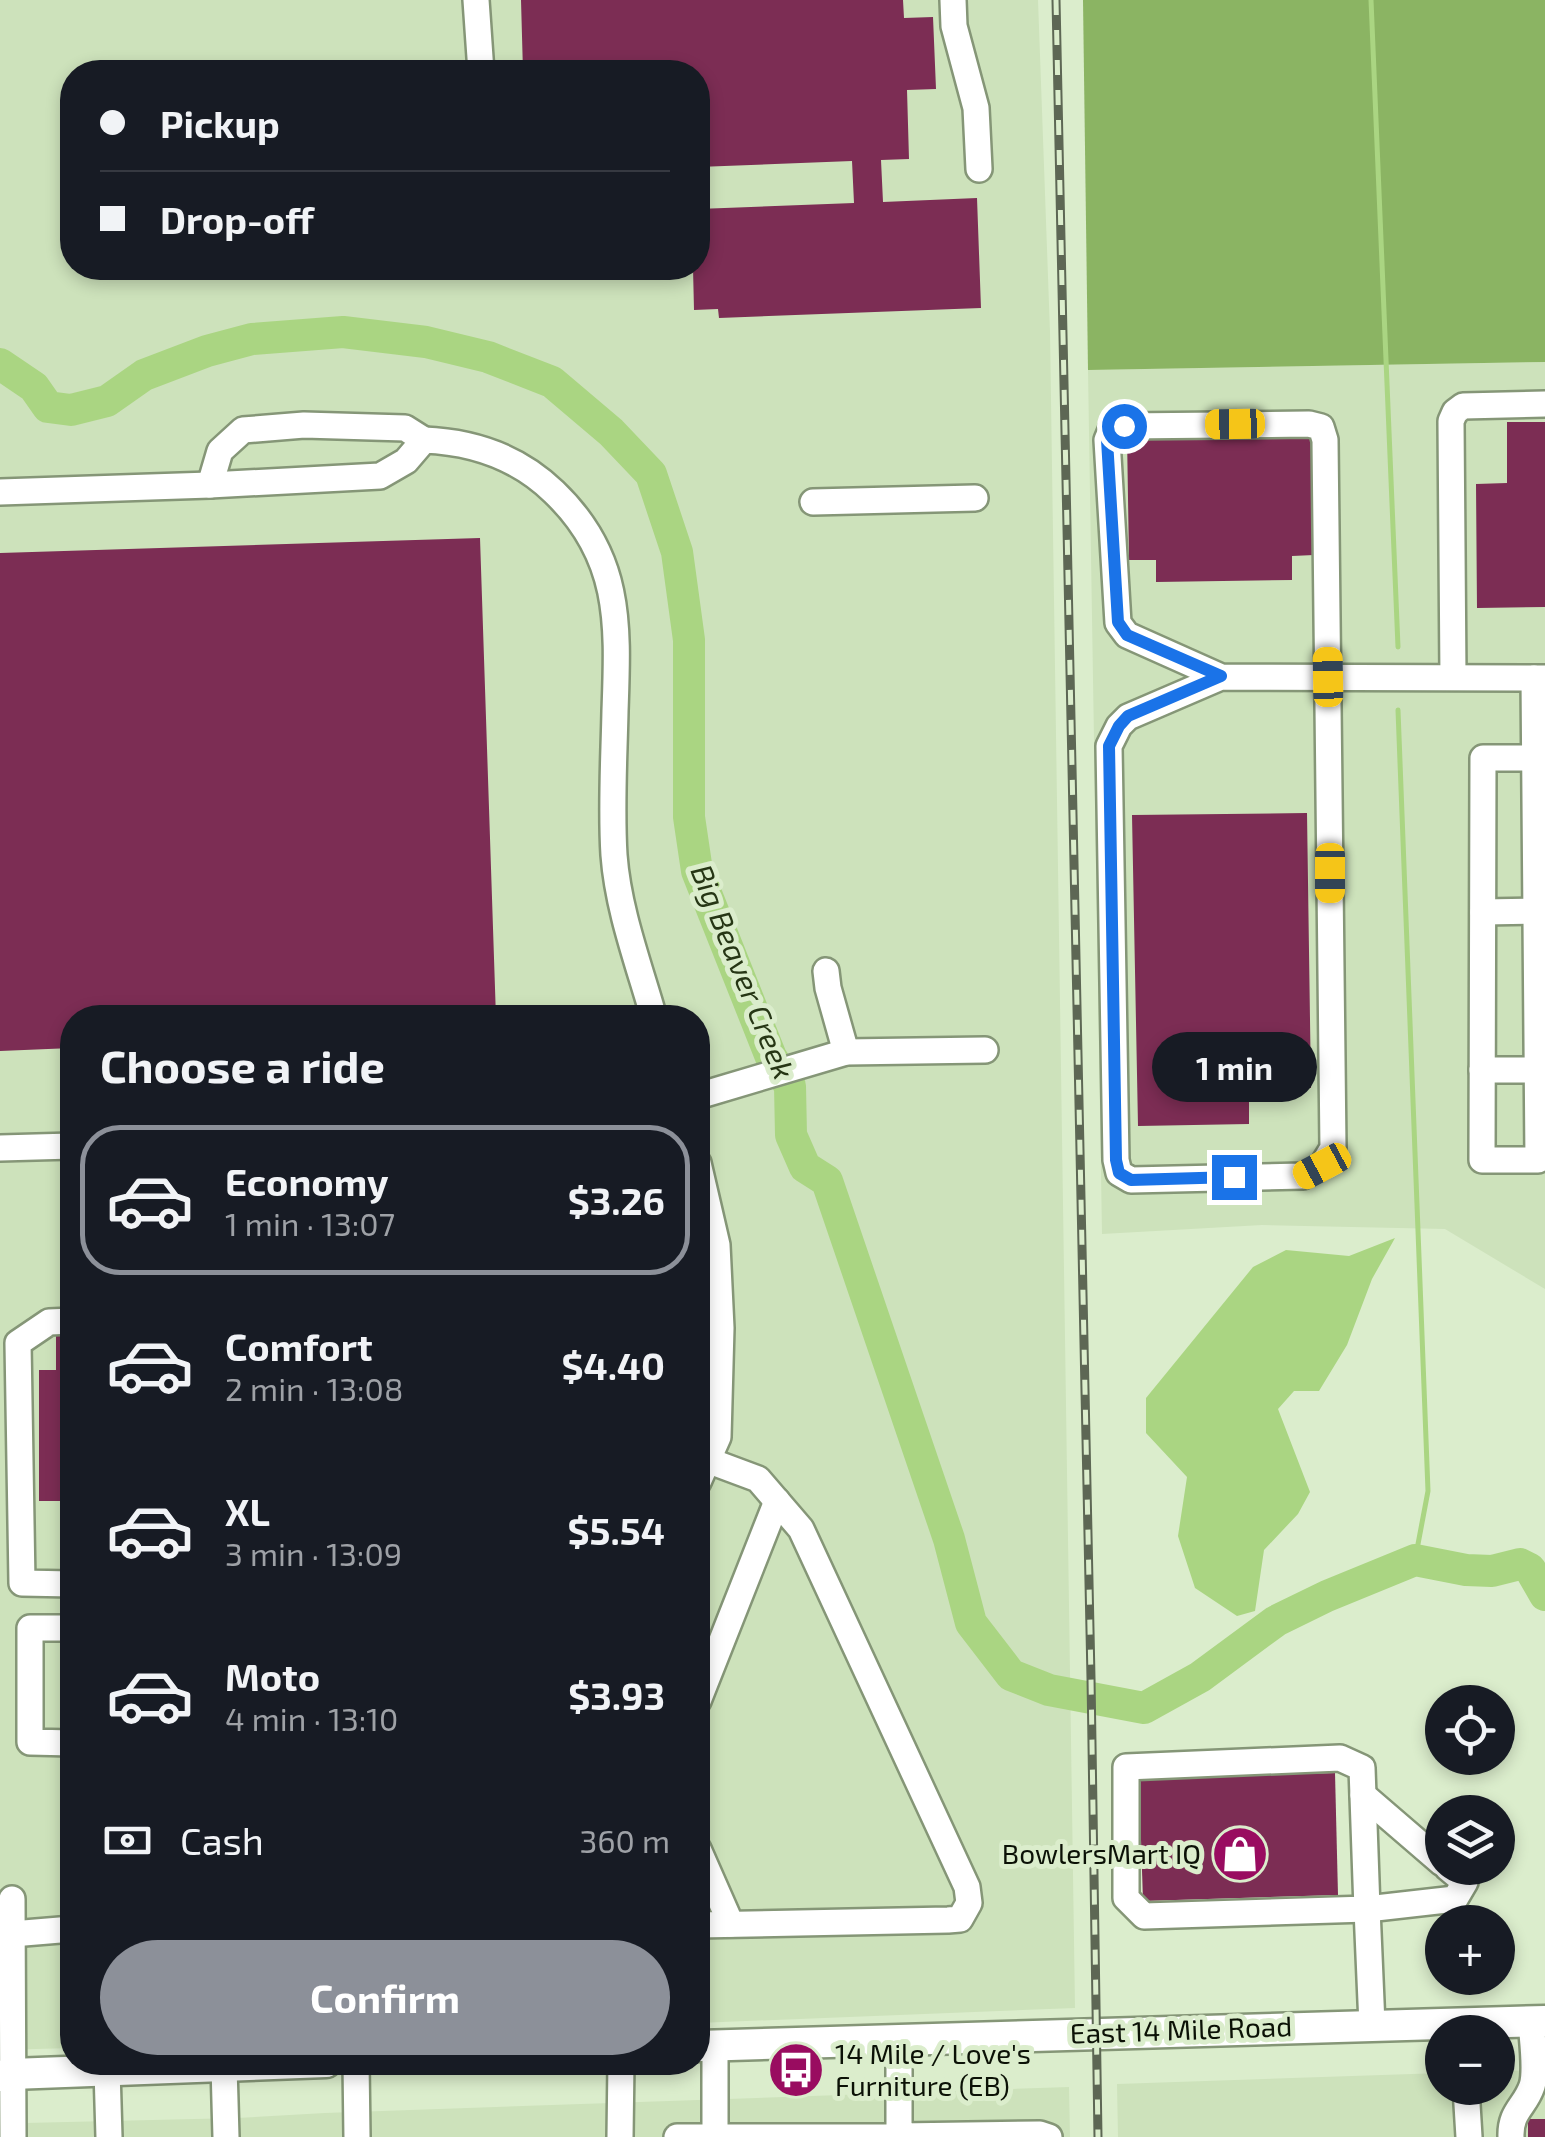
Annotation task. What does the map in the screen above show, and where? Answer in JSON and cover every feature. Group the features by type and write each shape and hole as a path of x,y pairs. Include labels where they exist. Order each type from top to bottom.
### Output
{"main road":[{"name":"East 14 Mile Road","path":"710,2046 1425,2026"},
{"path":"6,2075 60,2072"}],"street":[{"path":"476,0 480,60"},
{"path":"953,0 954,26 976,108 979,170"},
{"path":"1454,677 1451,421 1463,406 1545,404"},
{"path":"210,486 220,451 243,430 304,424 405,428 424,440 476,447 501,456 524,468 564,501 598,551 609,579 618,636 612,801 614,858 650,1005"},
{"path":"1221,676 1128,716 1109,746 1116,1160 1119,1173 1131,1180 1303,1176 1322,1166 1333,1148 1328,677 1325,440 1321,427 1309,424 1112,428 1107,440 1118,622 1127,635 1221,676 1328,677 1454,677 1540,678 1540,758 1536,911 1538,1160 1482,1160 1483,758 1540,758"},
{"path":"0,492 380,476 406,462 424,440"},
{"path":"813,502 975,498"},
{"path":"1483,912 1536,911"},
{"path":"826,971 846,1052"},
{"path":"710,1092 846,1052 985,1050"},
{"path":"1482,1070 1537,1070"},
{"path":"0,1148 60,1146"},
{"path":"710,1218 716,1246 721,1328 718,1436 710,1454"},
{"path":"60,1321 49,1322 18,1343 22,1583 60,1584"},
{"path":"710,1472 758,1479 801,1529 967,1887 970,1903 960,1919 948,1920 710,1925"},
{"path":"710,1670 777,1500"},
{"path":"60,1628 30,1628 30,1742 60,1743"},
{"path":"1372,2025 1367,1909 1362,1768 1340,1758 1126,1767 1126,1898 1144,1916 1367,1909 1455,1899 1462,1885"},
{"path":"1363,1795 1425,1848"},
{"path":"710,1876 731,1924"},
{"path":"12,1899 6,2075 13,2137"},
{"path":"12,1934 60,1929"},
{"path":"1511,2137 1515,2110 1534,2082 1538,2021"},
{"path":"898,2040 898,2136"},
{"path":"107,2075 109,2137"},
{"path":"224,2075 226,2137"},
{"path":"356,2075 358,2137"},
{"path":"620,2137 621,2075"},
{"path":"709,2075 715,2136"},
{"path":"1467,2105 1469,2137"},
{"path":"677,2137 1048,2137"}],"shaded area":[{"path":"0,0 1038,0 1050,332 1075,2008 710,2023 710,1005 60,1005 60,2048 0,2050"},
{"path":"1083,0 1545,0 1545,362 1088,370"},
{"path":"1545,362 1545,1289 1445,1229 1262,1225 1102,1234 1088,370"},
{"path":"1395,1238 1372,1279 1347,1345 1319,1391 1294,1391 1278,1409 1310,1492 1298,1514 1264,1550 1255,1611 1237,1616 1195,1588 1178,1536 1187,1477 1146,1433 1146,1398 1253,1267 1286,1250 1349,1256"},
{"path":"1545,2070 1545,2137 1118,2137 1117,2084 1425,2074 1425,2105 1515,2105 1515,2071"},
{"path":"1069,2087 1070,2137 26,2137 25,2123 237,2118"}],"building":[{"path":"521,0 903,0 904,18 933,17 936,89 907,90 909,159 881,160 883,202 977,198 981,308 719,318 718,309 694,310 693,280 710,280 710,209 854,203 852,161 710,167 710,60 523,60"},
{"path":"1507,422 1545,422 1545,607 1477,608 1476,484 1507,483"},
{"path":"1312,432 1314,555 1292,556 1292,580 1156,582 1156,560 1129,560 1127,435"},
{"path":"480,538 496,1005 60,1005 60,1048 0,1051 0,553"},
{"path":"1307,813 1311,1088 1249,1089 1249,1124 1138,1126 1132,815"},
{"path":"56,1328 60,1328 60,1501 39,1501 39,1370 56,1370"},
{"path":"1335,1773 1338,1895 1143,1901 1139,1778"},
{"path":"1528,2119 1545,2119 1545,2137 1528,2137"}],"waterway":[{"path":"1371,0 1398,647"},
{"name":"Big Beaver Creek","path":"0,364 34,387 48,407 71,410 107,401 144,375 252,339 343,332 426,342 488,357 552,382 611,432 651,474 677,552 689,640 689,817 697,871 771,1057 790,1086 791,1135 805,1167 827,1181 949,1539 971,1623 1011,1675 1049,1690 1144,1708 1200,1677 1276,1621 1415,1560 1492,1571 1520,1564 1530,1569 1545,1595"},
{"path":"1398,710 1428,1491 1415,1560"}],"railway":[{"path":"1056,0 1098,2137"}],"place":[{"name":"BowlersMart IQ","path":"1240,1854"},
{"name":"14 Mile / Love's Furniture (EB)","path":"796,2070"}],"route":[{"path":"1124,426 1112,428 1107,440 1118,622 1127,635 1221,676 1128,716 1109,746 1116,1160 1119,1173 1131,1180 1234,1177"}]}
